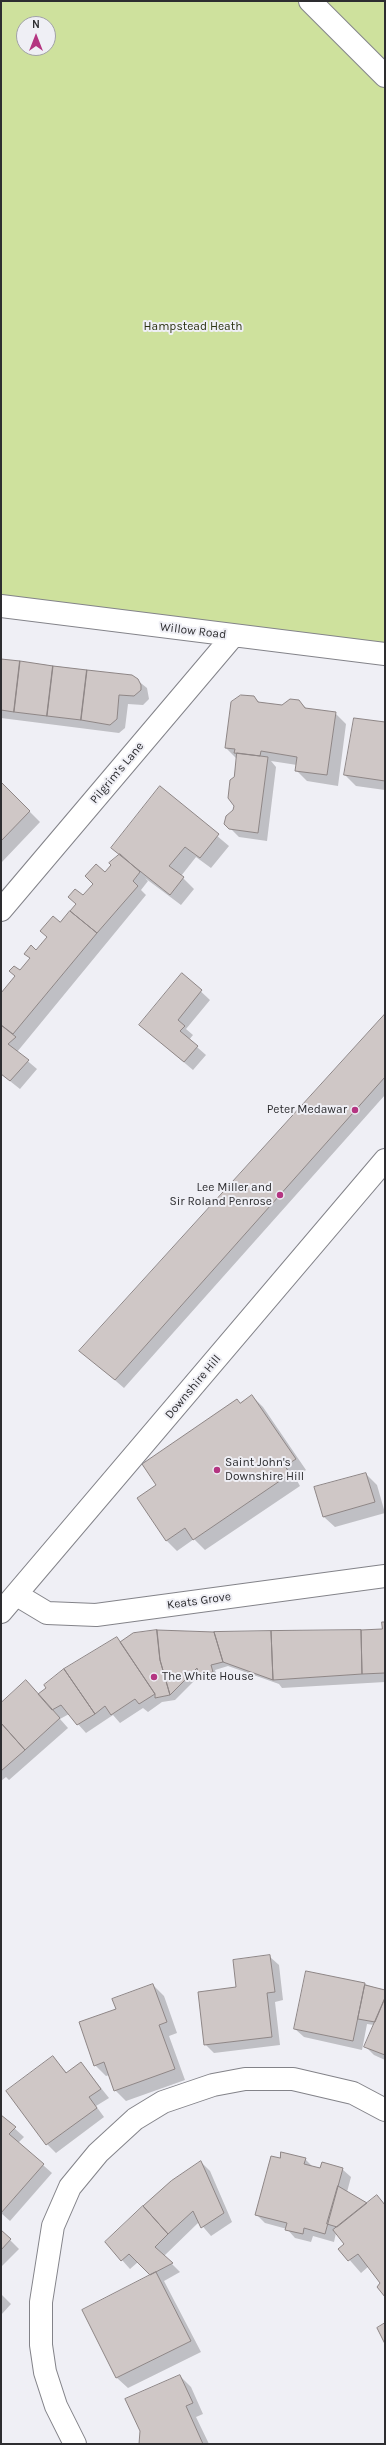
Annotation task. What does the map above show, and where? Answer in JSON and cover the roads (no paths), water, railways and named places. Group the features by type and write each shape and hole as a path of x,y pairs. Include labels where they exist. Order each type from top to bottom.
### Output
{"street":[{"path":"310,1 385,76"},
{"name":"Willow Road","path":"1,606 385,654"},
{"name":"Pilgrim's Lane","path":"1,910 232,636"},
{"name":"Downshire Hill","path":"1,1612 385,1160"},
{"name":"Keats Grove","path":"17,1595 47,1613 96,1615 385,1576"},
{"path":"75,2444 56,2406 45,2372 41,2345 41,2302 54,2226 70,2187 98,2153 135,2119 163,2102 212,2085 246,2079 293,2079 353,2093 385,2110"}],"place":[{"name":"Peter Medawar","path":"355,1110"},
{"name":"Lee Miller and Sir Roland Penrose","path":"280,1195"},
{"name":"Saint John's Downshire Hill","path":"217,1470"},
{"name":"The White House","path":"154,1677"}],"park label":[{"name":"Hampstead Heath","path":"193,327"}]}
